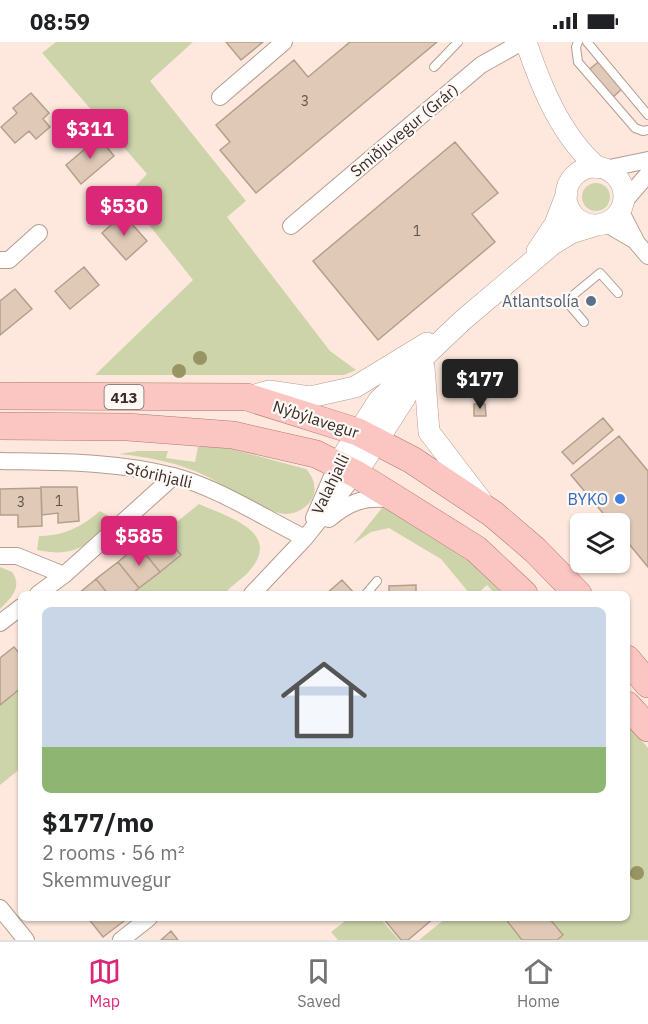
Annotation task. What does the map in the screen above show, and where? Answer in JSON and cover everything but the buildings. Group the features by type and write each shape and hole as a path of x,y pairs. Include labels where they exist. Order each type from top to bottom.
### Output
{"main road":[{"name":"Nýbýlavegur","path":"0,396 247,397 367,436 452,484 493,514 535,550 575,591"},
{"name":"Nýbýlavegur","path":"0,426 127,427 233,435 316,454 408,506 476,549 521,591"},
{"path":"630,663 648,684"},
{"path":"630,708 648,728"}],"street":[{"path":"220,97 284,42"},
{"path":"524,42 558,117 576,148 601,169 618,179 622,186 612,215 589,225 574,216 569,209 569,154 558,117"},
{"name":"Smiðjuvegur (Grár)","path":"291,225 481,65 524,42"},
{"path":"530,261 555,224 569,187 582,171 648,160"},
{"path":"367,436 380,400 463,320 530,261 572,233 612,215 648,174"},
{"path":"612,215 644,247"},
{"path":"0,260 9,260 39,233"},
{"path":"247,397 269,391 310,397 355,387 463,320"},
{"path":"367,436 424,367 437,347"},
{"path":"424,367 429,432 493,514"},
{"name":"Valahjalli","path":"255,591 305,538 367,436"},
{"name":"Stórihjalli","path":"0,461 106,464 174,476 201,486 305,538"},
{"path":"42,591 64,575 174,476"},
{"name":"Nýbýlavegur","path":"305,538 340,510 363,499 389,500 408,506"},
{"path":"0,556 16,556 64,575"},
{"path":"0,623 18,609"},
{"path":"0,908 26,940"},
{"path":"122,940 145,921"}],"lane":[{"path":"434,67 458,42"},
{"path":"578,42 576,47 578,62 635,128 648,130"},
{"path":"587,42 648,115"},
{"path":"584,322 566,301 600,273 618,293"},
{"path":"369,591 377,581"}],"green space":[{"path":"56,42 193,42 150,81 246,201 227,217 330,351 356,370 344,375 95,375 193,280 126,196 147,174 42,53"},
{"path":"596,183 606,187 610,197 606,207 596,211 586,207 582,197 586,187"},
{"path":"220,446 306,469 312,477 313,497 304,508 286,514 278,513 187,468 153,459 119,454 138,451 168,451 166,458 195,462 198,447"},
{"path":"199,504 246,527 255,535 260,544 259,556 251,569 227,591 136,591 181,555 163,533"},
{"path":"382,508 398,511 450,542 509,591 492,591 487,585 480,591 468,591 441,559 389,528 371,532 353,544"},
{"path":"100,511 112,518 88,543 71,551 37,550 39,536 72,529"},
{"path":"0,567 12,572 16,587 12,596 0,609"},
{"path":"18,690 18,770 0,785 0,705"},
{"path":"630,727 648,748 648,940 557,940 550,921 630,921"},
{"path":"345,921 383,921 399,940 338,940 331,932"},
{"path":"442,921 507,921 522,940 419,940"}],"place":[{"name":"Atlantsolía","path":"591,301"},
{"name":"BYKO","path":"620,499"}]}
